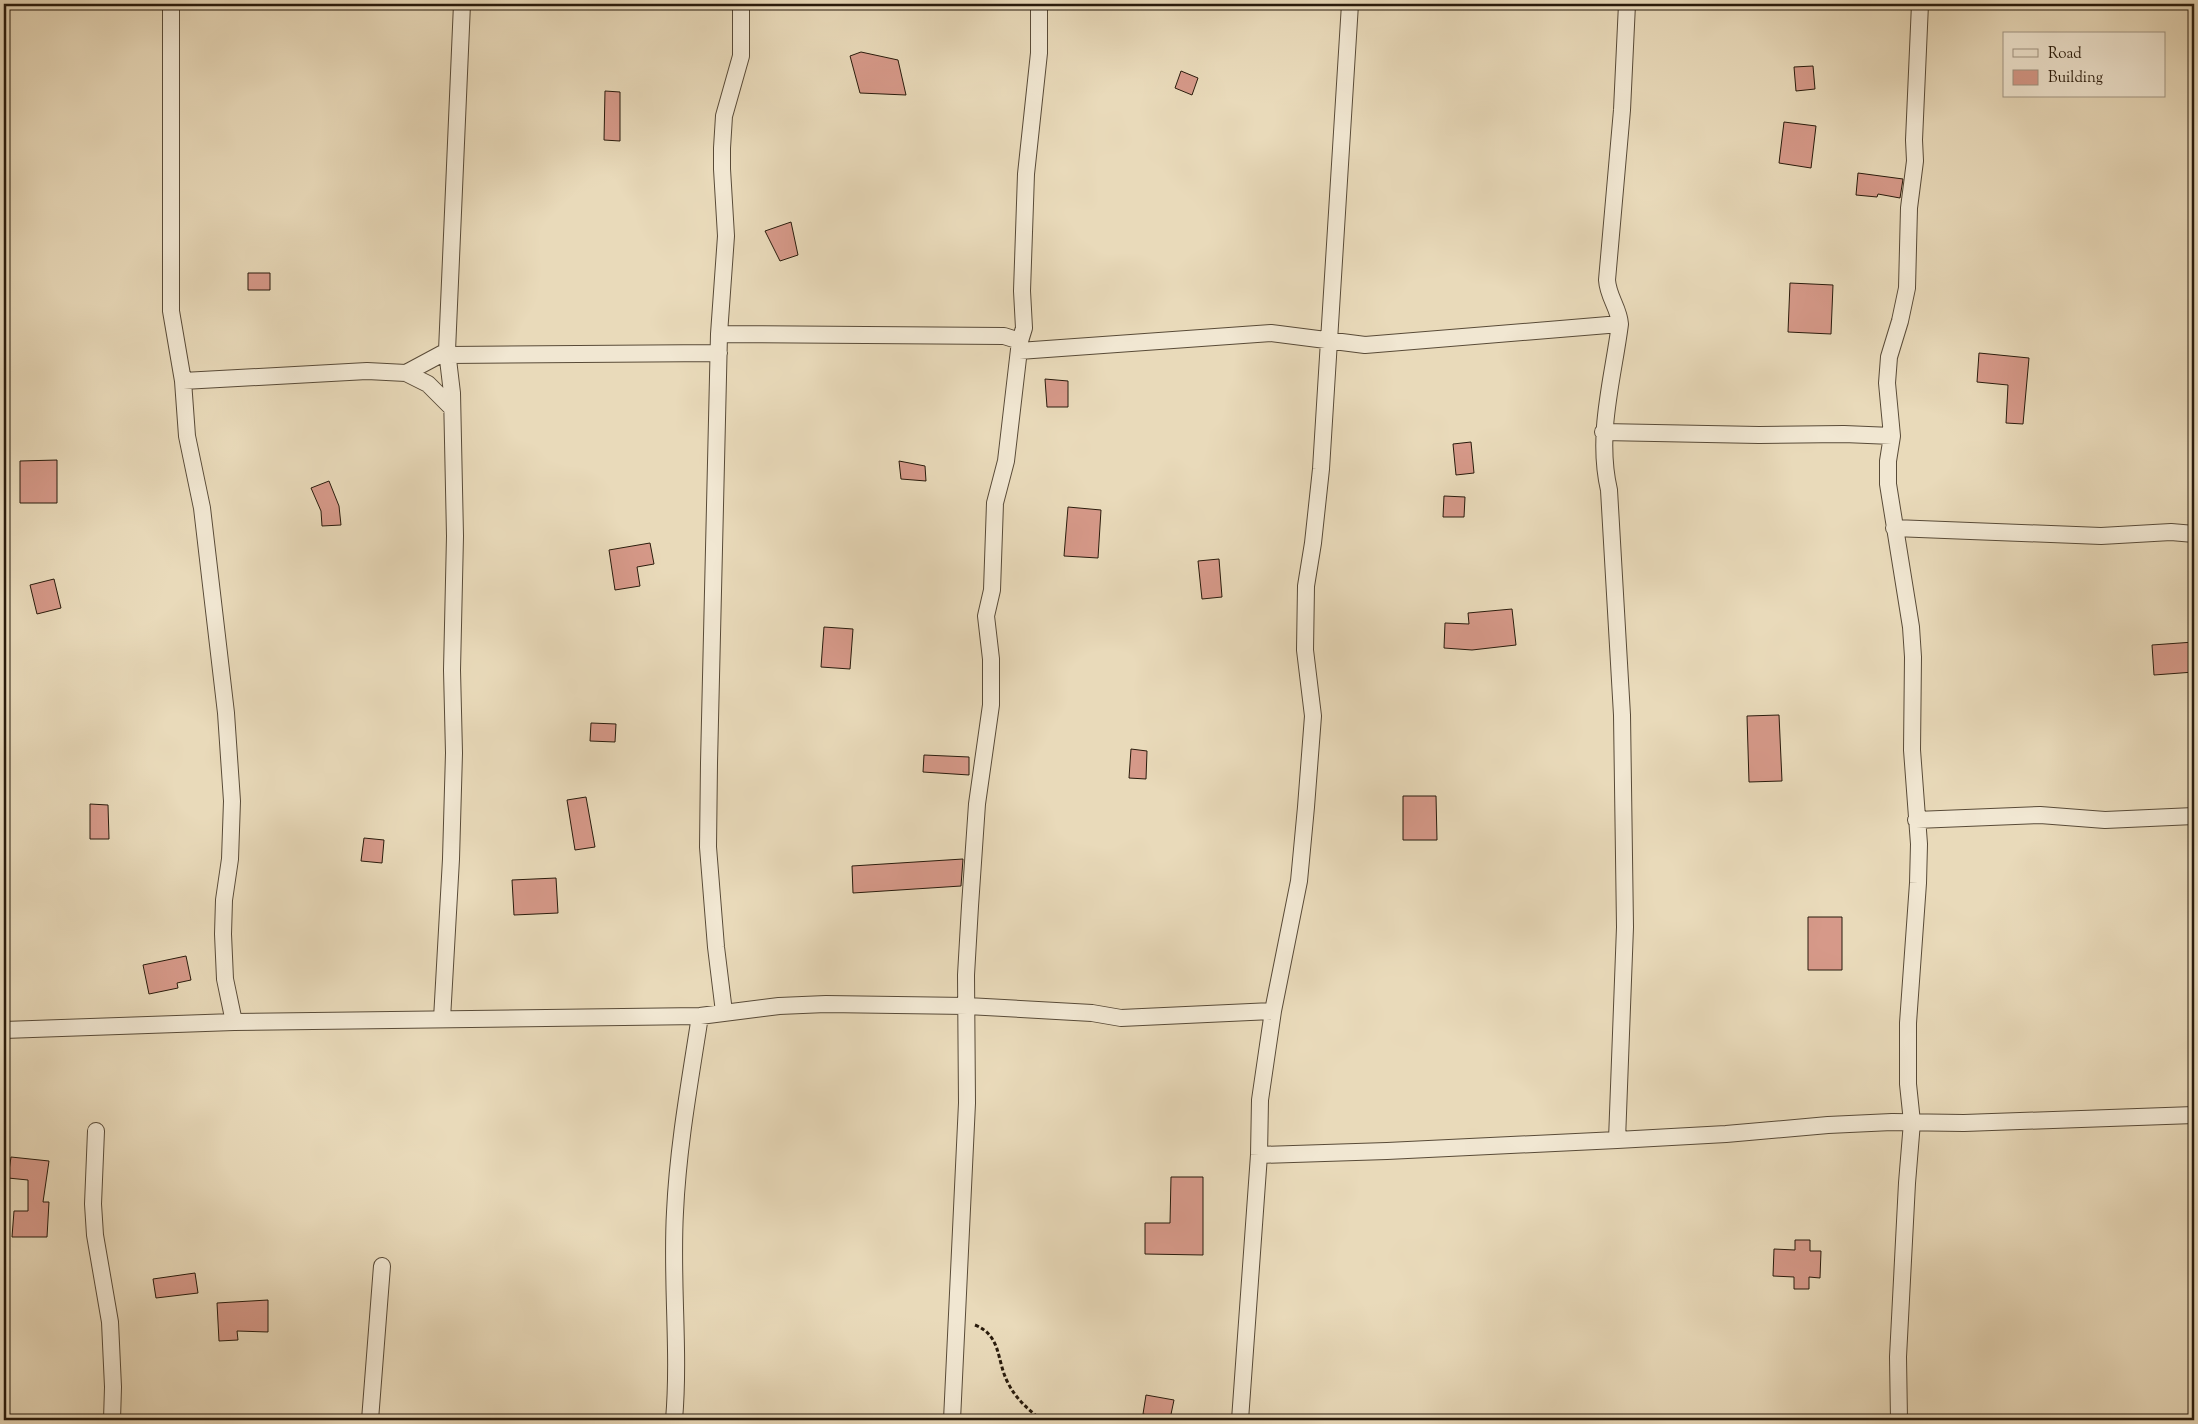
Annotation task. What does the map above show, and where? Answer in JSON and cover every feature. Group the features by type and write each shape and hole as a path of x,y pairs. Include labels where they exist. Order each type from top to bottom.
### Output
{"street":[{"path":"171,4 171,311 183,381 187,436 202,508 231,769 231,842 224,900 223,934 225,979 234,1022"},
{"path":"442,1019 451,859 454,753 452,670 454,536 452,408 448,353 462,4"},
{"path":"724,1012 716,947 708,847 719,334 726,236 722,169 724,116 740,56 741,4"},
{"path":"952,1420 967,1103 966,975 974,840 991,705 990,658 986,616 992,590 995,503 1006,461 1020,346 1024,328 1022,291 1026,174 1039,53 1039,4"},
{"path":"1240,1420 1259,1155 1260,1100 1273,1011 1300,881 1306,807 1313,716 1305,650 1306,586 1321,469 1350,4"},
{"path":"1617,1140 1625,927 1622,715 1610,490 1605,467 1603,432 1620,324 1620,316 1607,290 1607,280 1622,110 1627,4"},
{"path":"1899,1420 1898,1357 1912,1122 1908,1084 1908,1023 1919,844 1912,750 1913,657 1911,628 1888,484 1888,462 1892,436 1888,374 1889,357 1900,321 1907,288 1909,208 1915,161 1914,140 1920,4"},
{"path":"719,334 1004,336 1020,346 1271,334 1365,345 1620,324"},
{"path":"406,373 448,353 719,353"},
{"path":"183,381 367,371 406,373 428,384 452,408"},
{"path":"1603,432 1892,436"},
{"path":"1894,528 2101,536 2171,532 2194,534"},
{"path":"1916,820 2040,815 2105,820 2194,816"},
{"path":"4,1030 234,1022 700,1016 779,1006 826,1004 967,1006 1092,1013 1121,1018 1273,1011"},
{"path":"674,1420 677,1391 674,1290 675,1212 682,1129 700,1016"},
{"path":"1259,1155 1617,1140 1726,1134 1828,1125 1912,1122 1964,1123 2194,1115"},
{"path":"96,1131 92,1204 95,1235 110,1322 113,1387 112,1420"},
{"path":"370,1420 382,1266"}],"path":[{"path":"957,1322 975,1325 986,1330 994,1340 1007,1381 1017,1399 1040,1420"}],"building":[{"path":"861,52 898,60 906,95 860,93 850,56"},
{"path":"1813,66 1815,89 1796,91 1794,67"},
{"path":"1181,71 1198,78 1192,95 1175,88"},
{"path":"605,91 620,92 620,141 604,140"},
{"path":"1784,122 1816,126 1811,168 1779,163"},
{"path":"1858,173 1903,179 1900,198 1878,194 1877,197 1856,195"},
{"path":"791,222 798,255 780,261 765,231"},
{"path":"248,273 270,273 270,290 248,290"},
{"path":"1790,283 1833,285 1831,334 1788,332"},
{"path":"1979,353 2029,358 2023,424 2006,423 2008,385 1977,382"},
{"path":"1045,379 1068,381 1068,407 1047,407"},
{"path":"1471,442 1474,473 1456,475 1453,444"},
{"path":"57,460 57,503 20,503 20,461"},
{"path":"899,461 925,466 926,481 901,479"},
{"path":"329,481 339,506 341,525 322,526 321,511 311,488"},
{"path":"1444,496 1465,497 1464,517 1443,517"},
{"path":"1068,507 1101,510 1098,558 1064,556"},
{"path":"650,543 654,564 637,567 640,586 615,590 609,550"},
{"path":"1219,559 1222,597 1202,599 1198,561"},
{"path":"54,579 61,608 37,614 30,585"},
{"path":"1512,609 1516,645 1472,650 1444,648 1445,623 1469,624 1468,613"},
{"path":"824,627 853,629 850,669 821,667"},
{"path":"2194,642 2194,672 2154,675 2152,645"},
{"path":"1779,715 1782,781 1749,782 1747,716"},
{"path":"591,723 616,724 615,742 590,741"},
{"path":"1131,749 1147,751 1146,779 1129,778"},
{"path":"924,755 969,757 969,775 923,772"},
{"path":"1403,796 1436,796 1437,840 1403,840"},
{"path":"586,797 595,847 575,850 567,800"},
{"path":"90,804 108,805 109,839 90,839"},
{"path":"364,838 384,840 382,863 361,861"},
{"path":"963,859 961,886 853,893 852,866"},
{"path":"556,878 558,913 514,915 512,880"},
{"path":"1808,917 1842,917 1842,970 1808,970"},
{"path":"186,956 191,980 177,983 178,988 149,994 143,965"},
{"path":"11,1157 49,1161 43,1202 49,1202 47,1237 12,1237 14,1211 28,1211 28,1180 8,1178"},
{"path":"1171,1177 1203,1177 1203,1255 1145,1254 1145,1223 1170,1223"},
{"path":"1795,1240 1810,1240 1810,1251 1821,1251 1820,1278 1809,1277 1809,1289 1794,1289 1794,1277 1773,1276 1774,1249 1795,1250"},
{"path":"195,1273 198,1293 156,1298 153,1279"},
{"path":"268,1300 268,1332 237,1331 238,1340 219,1341 217,1303"},
{"path":"1146,1395 1174,1400 1170,1419 1143,1414"}]}
